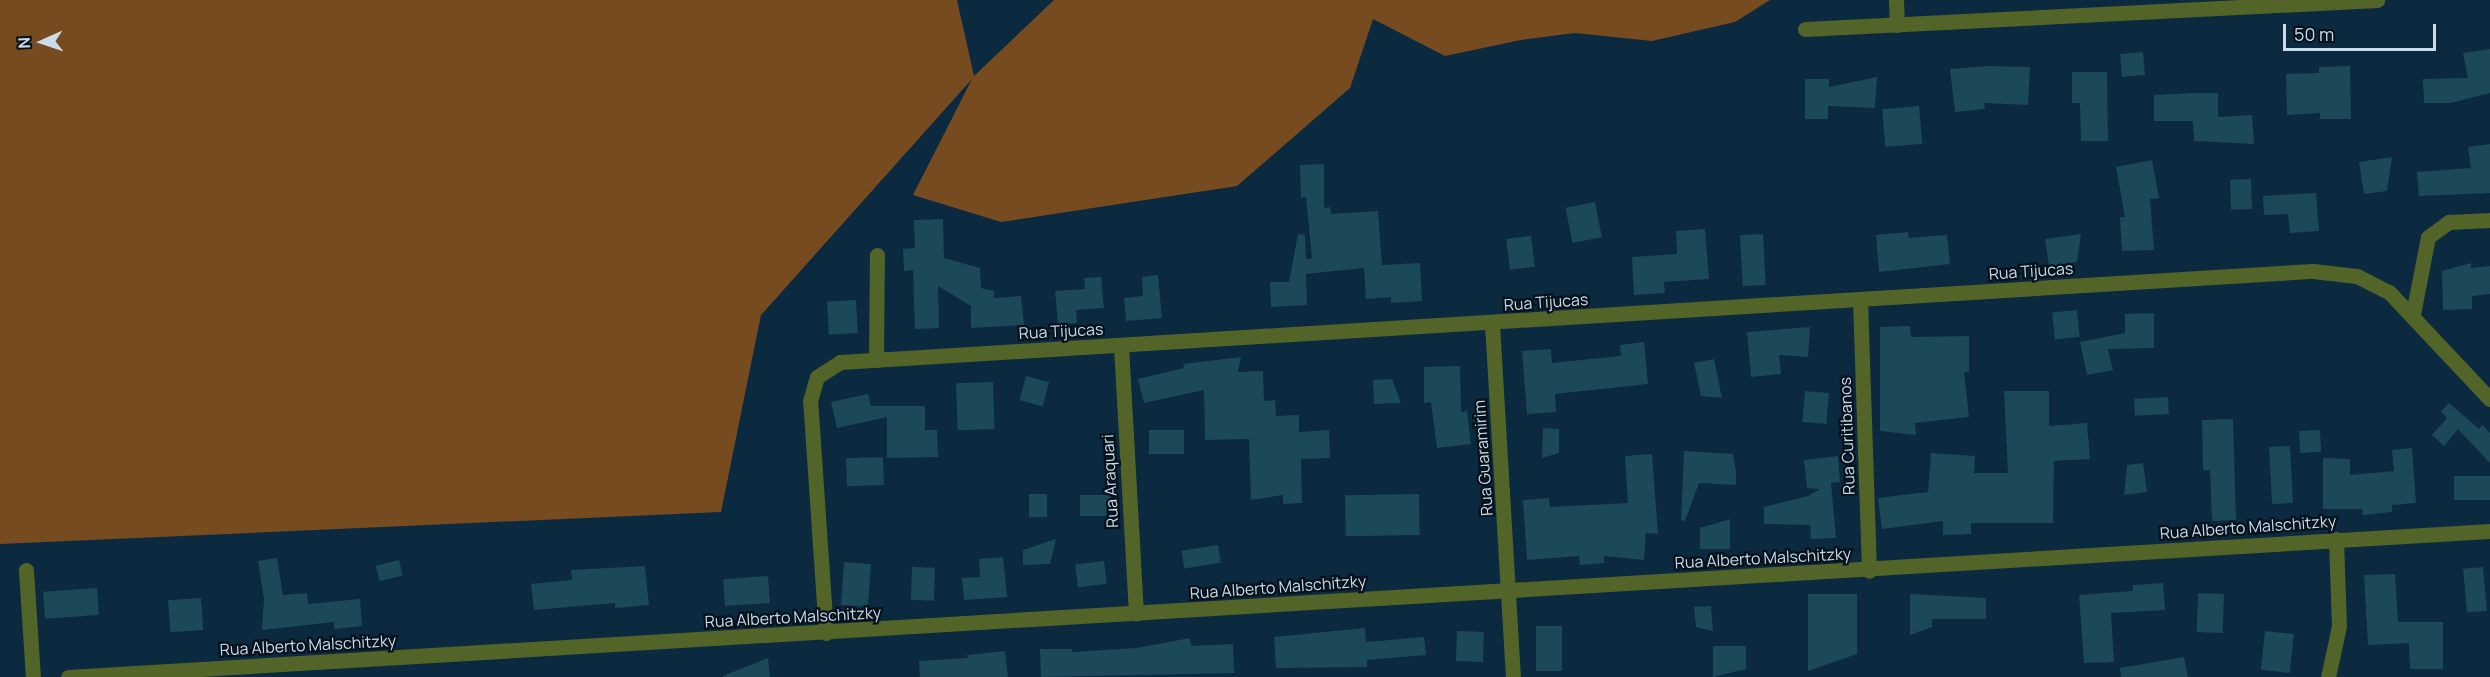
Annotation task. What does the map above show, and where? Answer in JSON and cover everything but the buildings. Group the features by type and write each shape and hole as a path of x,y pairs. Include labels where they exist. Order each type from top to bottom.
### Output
{"street":[{"path":"1896,0 1897,25"},
{"path":"1805,29 2377,0"},
{"path":"2413,314 2428,237 2449,222 2490,220"},
{"path":"876,360 877,255"},
{"name":"Rua Tijucas","path":"826,633 811,387 827,367 840,362 1492,324 2313,271 2347,274 2374,283 2413,314 2490,399"},
{"name":"Rua Curitibanos","path":"1860,300 1869,571"},
{"name":"Rua Guaramirim","path":"1492,324 1509,591 1512,677"},
{"name":"Rua Araquari","path":"1120,346 1136,614"},
{"name":"Rua Alberto Malschitzky","path":"68,677 1869,571 2336,539 2490,531"},
{"path":"2328,677 2339,626 2336,539"},
{"path":"26,570 33,677"}],"shaded area":[{"path":"0,0 957,0 974,76 1054,0 1770,0 1735,22 1652,41 1575,33 1521,40 1445,56 1373,19 1350,88 1237,186 1001,222 913,195 972,79 761,315 721,512 0,544"}]}
